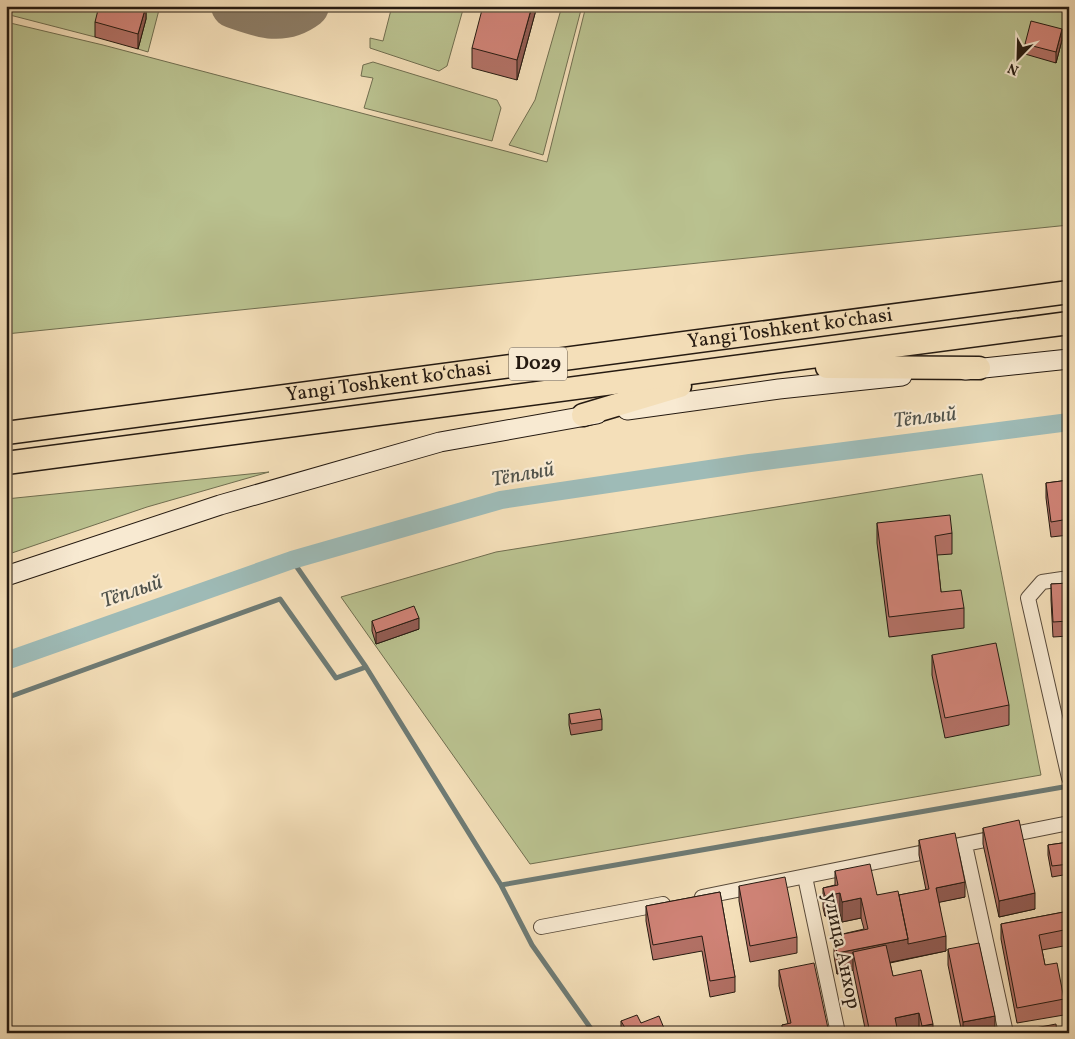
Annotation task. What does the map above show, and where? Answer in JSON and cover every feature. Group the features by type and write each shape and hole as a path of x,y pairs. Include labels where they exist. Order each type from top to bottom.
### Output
{"highway":[{"name":"Yangi Toshkent ko‘chasi","path":"6,433 1069,292"},
{"name":"Yangi Toshkent ko‘chasi","path":"6,463 1069,323"},
{"path":"583,416 744,366 979,368"}],"main road":[{"path":"6,576 220,505 440,442 583,416 779,389 1069,359"}],"street":[{"path":"1068,776 1028,598 1042,582 1069,578"},
{"path":"541,927 805,878 1069,823"},
{"path":"965,845 1006,1033"},
{"name":"улица Анхор","path":"805,878 838,1033"}],"green space":[{"path":"6,6 103,6 95,37 6,14"},
{"path":"118,6 160,6 148,52 138,49"},
{"path":"392,6 464,6 447,66 439,71 370,48 370,38 383,41"},
{"path":"562,6 582,6 543,155 509,145 535,100"},
{"path":"586,6 1069,6 1069,225 6,334 6,22 103,45 547,162"},
{"path":"373,62 497,100 501,108 492,141 364,108 373,78 361,76 363,65"},
{"path":"269,472 147,507 6,555 6,499"},
{"path":"982,474 1041,775 530,864 341,597 496,552"}],"building":[{"path":"99,6 146,6 138,34 95,22"},
{"path":"483,6 532,6 517,60 472,48"},
{"path":"1031,21 1062,29 1056,52 1025,44"},
{"path":"1069,480 1069,519 1051,522 1046,483"},
{"path":"950,515 952,533 935,536 941,592 961,590 964,608 889,617 877,523"},
{"path":"1069,583 1069,621 1053,622 1051,584"},
{"path":"414,606 419,618 376,633 372,621"},
{"path":"996,643 1009,705 945,718 932,655"},
{"path":"600,709 602,719 571,724 569,714"},
{"path":"1019,820 1035,893 999,901 983,828"},
{"path":"955,833 965,882 936,888 946,936 908,944 899,895 929,889 919,840"},
{"path":"1069,842 1069,864 1052,866 1048,845"},
{"path":"870,864 877,895 898,891 908,939 837,953 834,936 868,929 861,898 842,902 840,893 825,896 823,888 838,885 835,871"},
{"path":"785,877 797,937 750,946 739,886"},
{"path":"720,892 735,977 710,981 702,936 653,945 646,906"},
{"path":"1069,911 1069,929 1039,935 1045,965 1057,963 1064,999 1017,1008 1001,924"},
{"path":"979,943 995,1016 963,1022 948,949"},
{"path":"886,945 893,976 921,970 933,1024 922,1026 919,1013 895,1018 898,1033 870,1033 853,952"},
{"path":"814,963 829,1033 783,1033 782,1025 791,1023 779,970"},
{"path":"637,1015 641,1023 659,1016 666,1033 628,1033 621,1021"},
{"path":"1056,1024 1057,1033 1031,1033 1030,1029"}],"waterway":[{"name":"Тёплый","path":"6,661 292,560 501,500 750,463 1069,422"},
{"path":"292,560 366,667"},
{"path":"6,698 280,599 336,678 366,667 501,885 532,945 594,1033"},
{"path":"501,885 1069,786"}],"taxiway":[{"path":"233,6 261,15 279,17 298,12 307,6"}]}
